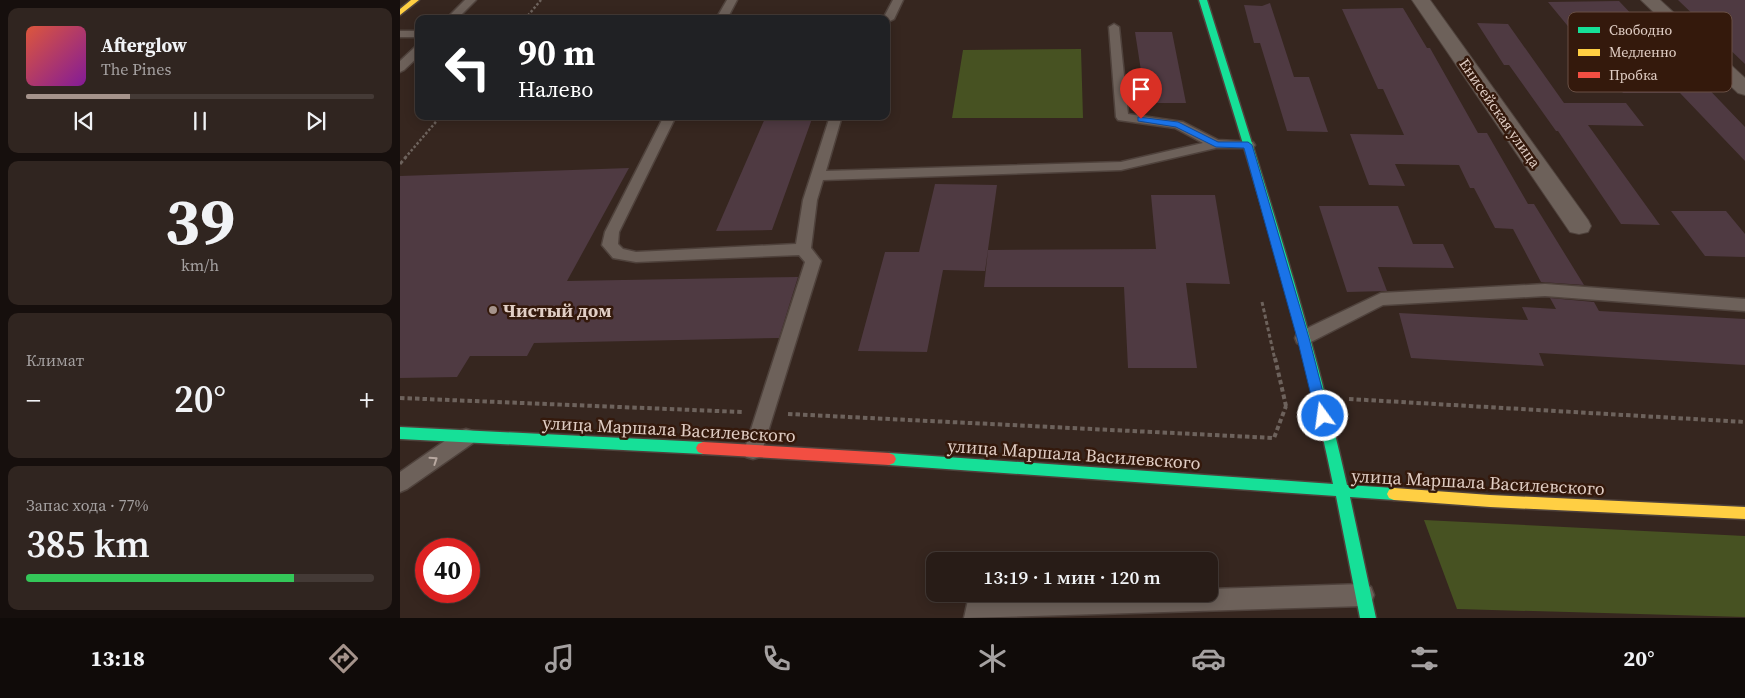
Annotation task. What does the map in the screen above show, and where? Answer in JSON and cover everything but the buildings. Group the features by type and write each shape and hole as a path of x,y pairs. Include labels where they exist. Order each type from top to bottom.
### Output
{"main road":[{"path":"400,13 415,0"},
{"path":"1203,0 1248,145 1303,338 1342,492 1368,618"},
{"name":"улица Маршала Василевского","path":"400,433 753,451 1139,475 1342,492 1490,501 1745,513"}],"street":[{"name":"Енисейская улица","path":"1421,0 1579,226"},
{"path":"1650,0 1663,12"},
{"path":"1732,77 1745,89"}],"lane":[{"path":"455,15 471,0"},
{"path":"723,15 732,0"},
{"path":"890,17 898,0"},
{"path":"1114,27 1122,116 1178,125 1216,144"},
{"path":"400,34 415,34"},
{"path":"400,68 415,53"},
{"path":"668,120 612,232 610,245 618,254 636,257 803,249"},
{"path":"753,451 813,261 803,249 810,200 835,120"},
{"path":"817,176 1121,166 1216,144 1248,145"},
{"path":"1303,338 1381,299 1546,290 1745,305"},
{"path":"400,483 468,436"},
{"path":"975,618 976,608 1363,595"}],"path":[{"path":"528,15 541,0"},
{"path":"400,164 438,120"},
{"path":"400,398 766,413 1274,438 1286,406 1318,397 1745,422"}],"green space":[{"path":"1081,49 1083,118 952,118 963,50"},
{"path":"1424,520 1745,536 1745,617 1457,609"}],"traffic: fast":[{"path":"1203,0 1299,321 1338,476 1368,618"},
{"path":"400,433 703,448"},
{"path":"889,459 1394,494"}],"traffic: slow":[{"path":"400,13 415,0"},
{"path":"1394,494 1490,501 1745,513"}],"traffic: jam":[{"path":"703,448 889,459"}],"place":[{"name":"Чистый дом","path":"493,310"}],"route":[{"path":"1141,119 1178,125 1216,144 1248,145 1303,338 1323,416"}]}
